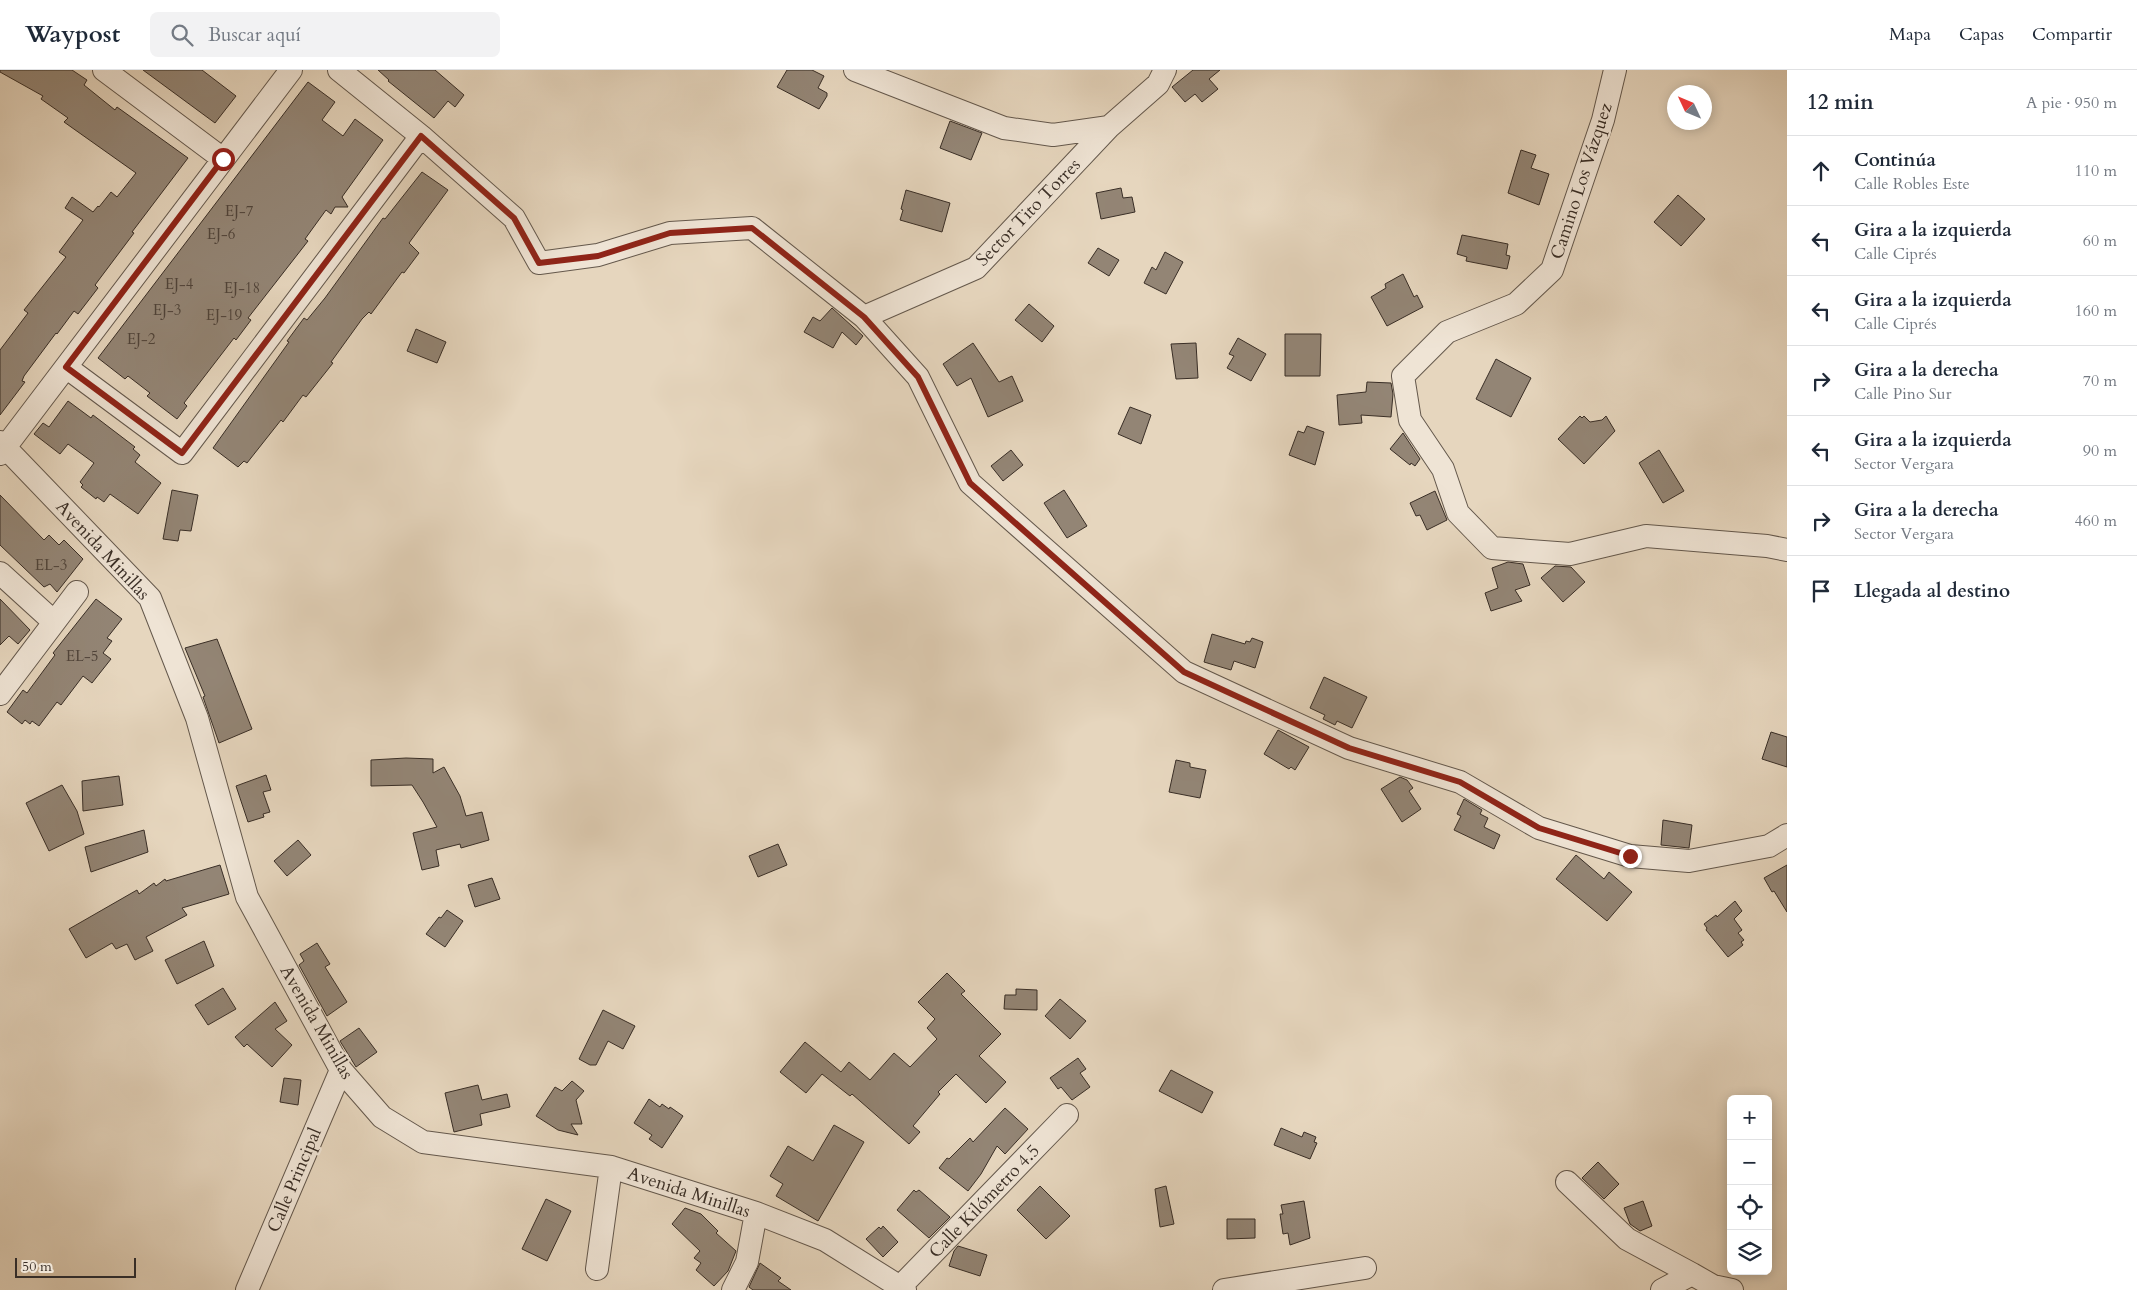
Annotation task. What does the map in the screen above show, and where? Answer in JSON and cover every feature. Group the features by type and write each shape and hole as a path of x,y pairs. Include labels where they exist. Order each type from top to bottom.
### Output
{"street":[{"path":"104,70 223,159"},
{"path":"2,448 66,367 291,70"},
{"path":"339,70 421,136 514,218 539,263 598,256 670,233 752,228 864,317 918,377 970,483 1184,672 1349,748 1460,782 1539,828 1630,856 1689,861 1769,846 1787,835"},
{"path":"855,70 1004,128 1053,136 1109,127"},
{"name":"Sector Tito Torres","path":"864,317 976,268 1109,127 1158,84 1165,70"},
{"name":"Camino Los Vázquez","path":"1615,70 1603,120 1552,270 1516,304 1447,332 1403,376 1410,420 1443,469 1458,513 1492,548 1570,554 1646,536 1767,546 1787,550"},
{"path":"66,367 182,453 421,136"},
{"name":"Avenida Minillas","path":"2,448 150,598 197,718 247,897 341,1070 382,1117 423,1142 611,1167 756,1213 825,1240 903,1288"},
{"path":"0,572 54,622"},
{"path":"0,694 77,592"},
{"name":"Calle Principal","path":"247,1290 341,1070"},
{"name":"Calle Kilómetro 4.5","path":"903,1288 1067,1116"},
{"path":"597,1269 611,1167"},
{"path":"1567,1182 1627,1239 1714,1286 1732,1290"},
{"path":"733,1290 747,1262 756,1213"},
{"path":"1224,1290 1365,1268"},
{"path":"1662,1290 1692,1274"}],"building":[{"path":"0,70 72,70 87,80 84,85 115,110 117,107 188,158 95,285 98,288 78,314 74,311 56,333 24,376 22,381 25,382 0,415 0,350 28,313 24,310 66,257 59,252 83,220 65,208 72,197 93,212 111,192 117,197 136,173 64,122 68,118 41,99 43,96 0,72"},
{"path":"143,70 202,70 236,96 215,123"},
{"path":"378,70 435,70 464,95 455,107 448,101 434,118 388,81"},
{"path":"787,70 812,70 824,76 818,88 827,93 827,96 819,109 777,87"},
{"path":"1193,70 1220,70 1209,79 1218,89 1202,102 1195,94 1185,102 1172,87"},
{"path":"308,82 335,102 322,120 343,136 355,119 383,140 342,197 348,207 335,207 331,214 326,210 305,239 308,241 248,318 251,320 236,340 234,338 184,403 187,406 177,419 147,396 150,393 128,376 125,379 98,358"},
{"path":"950,121 982,133 971,160 940,148"},
{"path":"1521,150 1536,155 1531,168 1549,174 1539,205 1508,193"},
{"path":"422,172 448,190 409,243 419,253 404,273 402,272 371,314 369,312 362,319 331,362 333,363 306,397 303,395 283,422 281,420 247,463 244,461 238,467 213,448 304,318 307,320 325,298 383,218 385,219"},
{"path":"1121,188 1123,198 1132,197 1135,212 1101,219 1096,193"},
{"path":"906,190 950,203 942,232 900,220"},
{"path":"1678,195 1705,219 1681,246 1654,222"},
{"path":"1462,235 1508,244 1506,255 1510,256 1507,269 1466,261 1467,257 1457,254"},
{"path":"1098,248 1119,260 1109,276 1088,263"},
{"path":"1165,252 1183,262 1166,294 1144,283 1152,267 1156,270"},
{"path":"1403,274 1414,297 1417,295 1423,307 1387,326 1371,297 1386,288 1385,284"},
{"path":"1029,304 1054,326 1042,342 1015,320"},
{"path":"832,308 863,336 856,345 842,332 833,348 804,332 813,317 820,321"},
{"path":"416,329 446,342 437,363 407,351"},
{"path":"1285,334 1321,334 1320,376 1285,376"},
{"path":"1238,338 1266,354 1251,381 1227,368 1234,356 1229,354"},
{"path":"973,343 999,382 1012,376 1023,401 988,417 971,378 957,386 943,364"},
{"path":"1196,343 1198,378 1176,379 1171,344"},
{"path":"1496,359 1531,378 1511,417 1476,399"},
{"path":"1367,382 1391,383 1393,394 1391,417 1361,415 1362,423 1339,425 1337,395 1366,392"},
{"path":"68,401 91,418 93,415 135,447 133,449 140,455 135,462 161,483 138,514 110,494 104,502 97,497 96,499 81,487 83,485 80,482 94,463 68,444 60,454 34,434 43,423 49,427"},
{"path":"1130,407 1151,415 1141,444 1118,434"},
{"path":"1580,416 1582,418 1584,416 1590,422 1602,420 1606,416 1615,431 1584,464 1558,439"},
{"path":"1307,426 1324,432 1315,465 1289,455 1298,431 1304,433"},
{"path":"1403,433 1420,459 1415,466 1411,463 1410,465 1390,449"},
{"path":"1011,450 1023,465 1003,481 991,466"},
{"path":"1659,450 1684,491 1663,503 1639,463"},
{"path":"172,490 198,495 191,531 180,530 178,541 163,539"},
{"path":"1064,490 1087,526 1067,538 1044,503"},
{"path":"1435,491 1447,520 1427,530 1420,515 1416,516 1410,503"},
{"path":"0,495 44,540 49,535 59,545 64,540 83,559 57,592 50,584 44,587 0,545"},
{"path":"1508,562 1523,564 1530,585 1515,590 1522,601 1491,611 1485,593 1498,588 1492,568"},
{"path":"1555,566 1571,567 1585,582 1563,602 1541,578"},
{"path":"0,599 30,630 18,644 9,636 0,645"},
{"path":"96,599 122,619 107,638 112,641 103,653 111,659 92,683 83,676 61,705 57,702 39,726 32,721 30,724 25,720 22,724 7,712 23,690 27,693 55,655 53,653"},
{"path":"1212,634 1245,644 1246,641 1250,642 1252,638 1263,642 1255,668 1234,661 1231,670 1204,662"},
{"path":"217,639 252,729 219,743 203,697 205,696 185,648"},
{"path":"1324,677 1367,697 1352,728 1337,721 1335,725 1323,719 1325,715 1310,708"},
{"path":"1278,730 1309,747 1295,770 1291,767 1289,769 1264,754"},
{"path":"1771,732 1787,737 1787,767 1762,759"},
{"path":"433,759 433,773 444,767 460,796 466,816 482,812 489,840 461,848 460,844 436,850 439,866 422,870 413,833 437,827 423,802 412,785 371,786 371,760"},
{"path":"1176,760 1190,763 1190,767 1206,770 1200,798 1169,792"},
{"path":"266,775 271,790 263,792 270,812 263,814 264,817 248,822 236,786"},
{"path":"119,776 123,805 83,811 82,781"},
{"path":"1400,777 1407,780 1413,788 1409,791 1421,809 1402,822 1381,789"},
{"path":"62,785 77,811 84,834 49,851 26,803"},
{"path":"1464,799 1482,810 1480,814 1488,818 1484,827 1500,835 1494,849 1454,830 1461,816 1457,814"},
{"path":"1663,820 1692,825 1689,848 1661,845"},
{"path":"144,830 148,852 91,872 85,847"},
{"path":"298,840 311,855 287,876 274,861"},
{"path":"778,844 787,865 758,877 749,856"},
{"path":"1576,855 1604,879 1609,872 1632,892 1607,921 1556,879"},
{"path":"220,865 229,894 182,908 187,915 146,937 153,951 135,960 127,944 116,949 112,943 86,958 69,929 137,890 139,894 154,883 156,886 165,879 166,881"},
{"path":"1787,865 1787,912 1764,878"},
{"path":"492,878 500,899 475,907 468,885"},
{"path":"1735,901 1742,911 1734,919 1742,930 1738,933 1744,940 1741,942 1743,945 1728,957 1706,930 1707,928 1704,924 1716,915 1717,917"},
{"path":"447,910 463,921 445,947 426,934"},
{"path":"204,941 214,966 177,984 165,960"},
{"path":"317,943 330,964 325,967 347,1002 327,1016 299,965 304,961 300,954"},
{"path":"947,973 965,991 961,994 1001,1034 979,1056 1006,1082 986,1103 956,1074 938,1092 940,1094 913,1126 920,1132 909,1144 852,1094 850,1096 822,1074 806,1093 780,1072 805,1042 841,1072 849,1062 870,1080 894,1053 910,1067 937,1039 927,1028 935,1019 918,1002"},
{"path":"223,988 236,1009 208,1025 195,1005"},
{"path":"1016,989 1037,990 1037,1010 1004,1009 1005,995 1016,995"},
{"path":"1060,999 1086,1021 1070,1039 1045,1016"},
{"path":"275,1002 287,1021 275,1029 292,1045 272,1067 247,1044 244,1047 235,1037"},
{"path":"603,1010 635,1026 623,1049 608,1041 596,1065 590,1065 579,1059"},
{"path":"359,1028 377,1052 356,1067 340,1041"},
{"path":"1078,1058 1086,1069 1080,1073 1090,1087 1072,1100 1061,1087 1058,1089 1050,1078"},
{"path":"1171,1070 1213,1092 1202,1113 1159,1091"},
{"path":"284,1078 301,1080 298,1105 280,1102"},
{"path":"572,1081 584,1091 576,1100 582,1124 571,1124 578,1135 558,1130 536,1116 555,1087 562,1091"},
{"path":"478,1085 482,1100 507,1094 510,1107 480,1114 482,1125 454,1132 445,1093"},
{"path":"649,1099 660,1107 662,1104 669,1109 670,1107 683,1116 662,1148 649,1139 652,1135 634,1123"},
{"path":"1005,1108 1028,1129 1005,1154 997,1146 981,1174 968,1191 939,1168 947,1158 949,1159 970,1138 973,1142"},
{"path":"834,1125 864,1142 818,1221 776,1196 783,1184 770,1176 788,1146 813,1161"},
{"path":"1281,1128 1302,1137 1304,1132 1316,1137 1314,1142 1317,1143 1310,1159 1274,1145"},
{"path":"1598,1162 1619,1184 1604,1199 1582,1178"},
{"path":"1040,1186 1070,1216 1046,1239 1017,1210"},
{"path":"1166,1186 1174,1224 1160,1227 1155,1189"},
{"path":"914,1190 916,1192 919,1190 950,1217 929,1238 897,1210"},
{"path":"546,1199 571,1211 547,1261 522,1249"},
{"path":"1304,1201 1310,1238 1290,1245 1288,1233 1283,1234 1280,1214 1283,1214 1281,1205"},
{"path":"1643,1201 1652,1226 1640,1231 1630,1224 1624,1208"},
{"path":"685,1208 701,1214 718,1231 716,1233 736,1251 728,1271 714,1286 696,1270 701,1263 694,1258 700,1251 672,1224"},
{"path":"1227,1219 1255,1219 1255,1238 1227,1239"},
{"path":"883,1226 898,1242 883,1257 866,1239 879,1227 881,1229"},
{"path":"958,1246 987,1255 980,1276 949,1266 954,1251"},
{"path":"760,1263 781,1278 778,1281 791,1290 753,1290 749,1287"}],"route":[{"path":"223,159 66,367 182,453 421,136 514,218 539,263 598,256 670,233 752,228 864,317 918,377 970,483 1184,672 1349,748 1460,782 1539,828 1630,856"}]}
